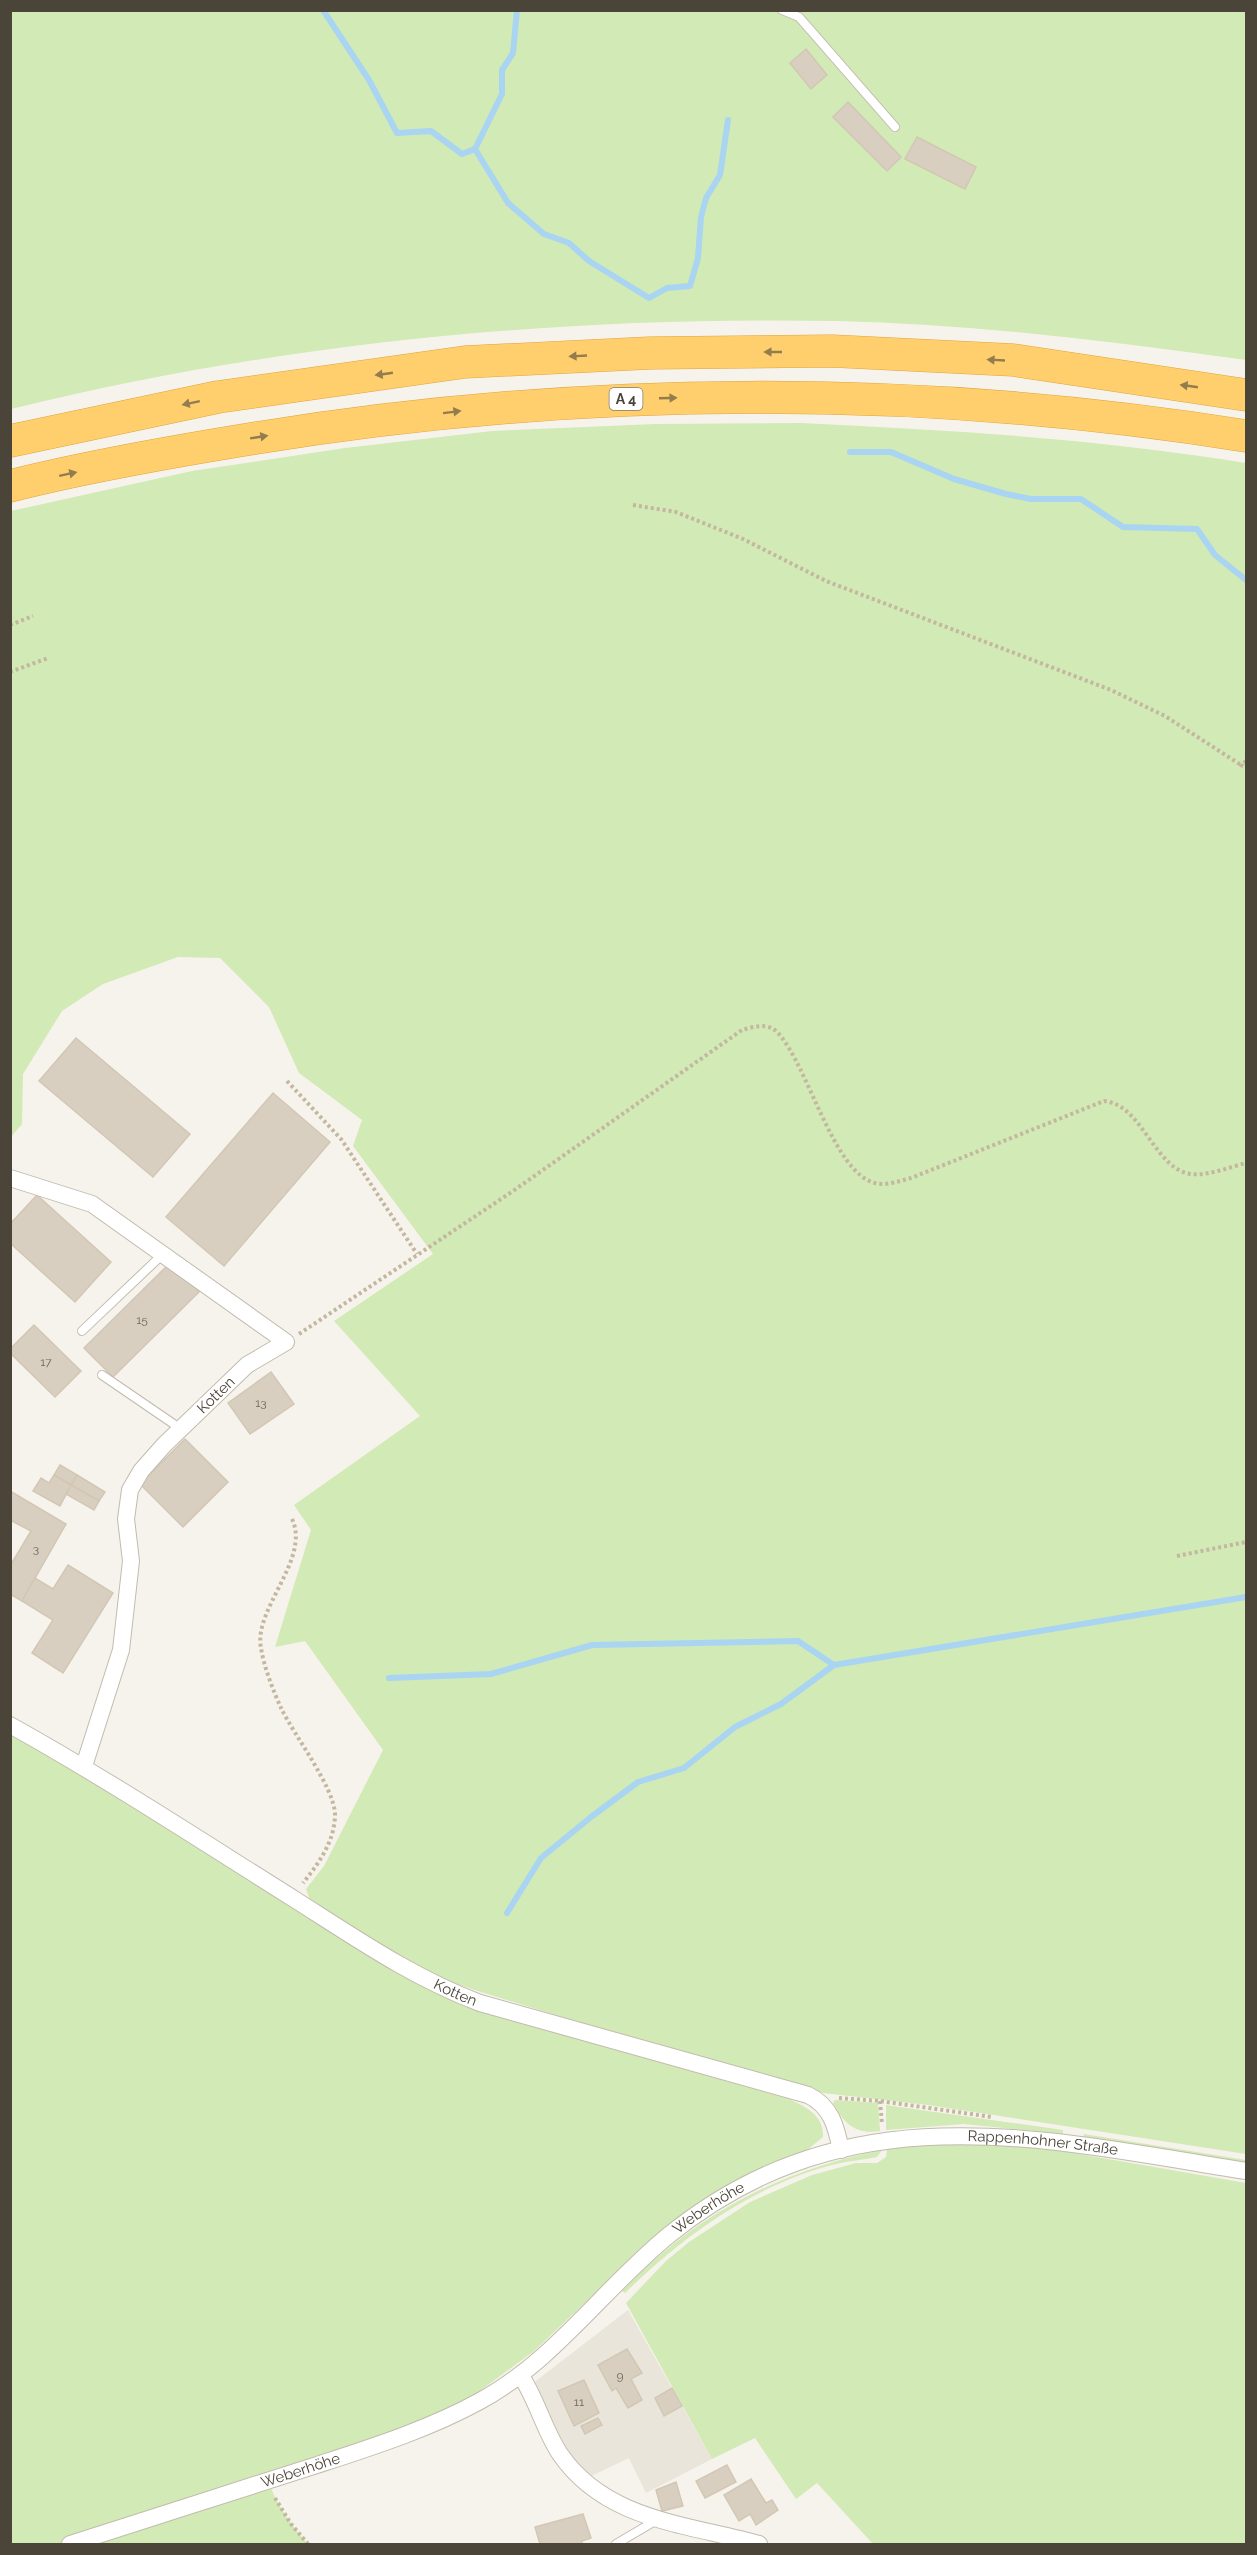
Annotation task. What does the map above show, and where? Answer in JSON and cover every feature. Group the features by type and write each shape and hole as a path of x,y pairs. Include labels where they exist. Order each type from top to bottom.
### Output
{"highway":[{"path":"10,441 218,398 465,362 650,353 832,351 1013,360 1246,395"},
{"name":"A 4","path":"10,486 188,449 313,428 471,409 593,400 714,396 941,403 1131,419 1246,436"}],"street":[{"path":"10,1178 92,1204 286,1342"},
{"name":"Kotten","path":"84,1766 121,1650 131,1561 126,1519 129,1490 141,1471 247,1365 286,1342"},
{"name":"Kotten","path":"10,1725 84,1766 438,1987 480,2003 613,2038 708,2069 808,2095 820,2101"},
{"path":"820,2101 830,2112 842,2150"},
{"name":"Rappenhohner Straße","path":"842,2150 884,2140 975,2135 1007,2136 1246,2171"},
{"name":"Weberhöhe","path":"70,2544 268,2481 439,2421 481,2401 521,2376 646,2256 706,2209 790,2166 842,2150"},
{"path":"521,2376 560,2453 583,2480 605,2497 655,2521 759,2544"}],"lane":[{"path":"782,10 799,17 895,127"},
{"path":"82,1332 164,1254"},
{"path":"102,1375 181,1429"},
{"path":"616,2544 655,2521"}],"path":[{"path":"633,505 676,512 743,539 826,581 1111,690 1165,716 1246,768"},
{"path":"10,625 33,616"},
{"path":"10,672 48,658"},
{"path":"1241,765 1246,760"},
{"path":"286,1342 513,1191 742,1030 756,1026 766,1026 776,1031 809,1086 849,1165 873,1182 885,1184 911,1178 1104,1101 1121,1104 1171,1163 1190,1174 1246,1163"},
{"path":"287,1081 341,1139 417,1254"},
{"path":"291,1897 321,1861 333,1831 335,1812 324,1785 281,1708 260,1646 265,1621 296,1547 298,1531 292,1519"},
{"path":"1177,1556 1246,1542"},
{"path":"820,2101 832,2098 880,2101"},
{"path":"268,2481 291,2524 308,2544"}],"shaded area":[{"path":"628,2310 712,2459 646,2493 629,2458 583,2480 528,2387"}],"green space":[{"path":"10,11 1246,11 1246,360 1093,340 939,326 836,321 628,323 420,338 317,351 112,386 11,409"},
{"path":"801,423 1080,442 1246,463 1246,2154 928,2105 823,2093 701,2060 449,1982 393,1954 310,1900 306,1889 324,1866 383,1750 305,1641 275,1647 311,1530 294,1505 420,1416 334,1321 433,1254 353,1146 362,1120 299,1073 269,1007 220,958 178,957 103,984 62,1011 23,1074 22,1124 11,1137 11,511 192,471 345,448 492,431 655,424"},
{"path":"10,1735 118,1797 361,1951 430,1989 478,2010 789,2099 817,2117 823,2129 823,2137 806,2151 742,2178 702,2201 665,2227 534,2351 439,2421 268,2481 285,2514 308,2544 11,2544"},
{"path":"835,2100 878,2103 880,2131 864,2131 846,2122 833,2103"},
{"path":"886,2105 1063,2130 1063,2134 964,2124 886,2130"},
{"path":"1084,2134 1246,2160 1246,2164 1083,2138"},
{"path":"937,2143 1017,2146 1068,2152 1246,2183 1246,2544 873,2544 817,2483 796,2499 755,2438 712,2459 626,2303 666,2261 689,2242 750,2202 812,2175 856,2163 877,2163 886,2157 887,2149"},
{"path":"882,2150 877,2157 838,2164 803,2174 747,2200 720,2215 695,2233 625,2293 622,2291 679,2239 741,2200 808,2170"}],"building":[{"path":"806,49 827,75 811,89 790,63"},
{"path":"848,102 901,157 887,171 833,117"},
{"path":"917,137 976,167 965,189 905,159"},
{"path":"76,1038 190,1134 153,1177 39,1081"},
{"path":"273,1093 330,1142 224,1266 166,1217"},
{"path":"37,1195 111,1262 75,1302 10,1243 10,1224"},
{"path":"170,1263 199,1292 113,1377 84,1348"},
{"path":"34,1325 81,1371 55,1397 10,1353 10,1349"},
{"path":"271,1372 294,1404 250,1434 228,1403"},
{"path":"185,1439 228,1482 183,1527 140,1484"},
{"path":"60,1465 77,1475 71,1485 54,1475"},
{"path":"54,1475 71,1485 60,1506 33,1491 41,1478 49,1483"},
{"path":"77,1475 105,1492 99,1501 71,1485"},
{"path":"71,1485 99,1501 94,1510 66,1494"},
{"path":"10,1491 66,1524 22,1601 10,1594 10,1566 31,1531 10,1520"},
{"path":"68,1565 113,1593 63,1673 32,1653 53,1620 22,1601 35,1578 53,1589"},
{"path":"627,2349 642,2373 631,2379 642,2400 628,2408 616,2388 612,2391 598,2365"},
{"path":"584,2380 599,2413 574,2426 558,2391"},
{"path":"672,2388 682,2406 664,2416 655,2398"},
{"path":"598,2418 602,2425 585,2434 581,2426"},
{"path":"727,2465 736,2482 705,2498 696,2481"},
{"path":"751,2479 766,2503 772,2500 778,2510 756,2525 750,2514 739,2521 724,2495"},
{"path":"676,2482 683,2506 662,2511 656,2490"},
{"path":"583,2514 591,2538 582,2541 582,2544 540,2544 535,2527"}],"waterway":[{"path":"323,10 369,80 397,133 431,131 462,154 475,149 508,203 544,234 569,243 589,261 649,298 667,288 690,286 698,258 701,217 706,198 720,175 728,120"},
{"path":"475,149 502,94 502,70 513,53 517,10"},
{"path":"850,452 891,452 954,479 1006,494 1031,499 1081,499 1123,527 1197,529 1215,555 1246,580"},
{"path":"389,1678 491,1674 592,1645 798,1641 834,1665 1246,1597"},
{"path":"507,1913 541,1858 591,1817 638,1782 684,1768 735,1727 781,1704 834,1665"}]}
